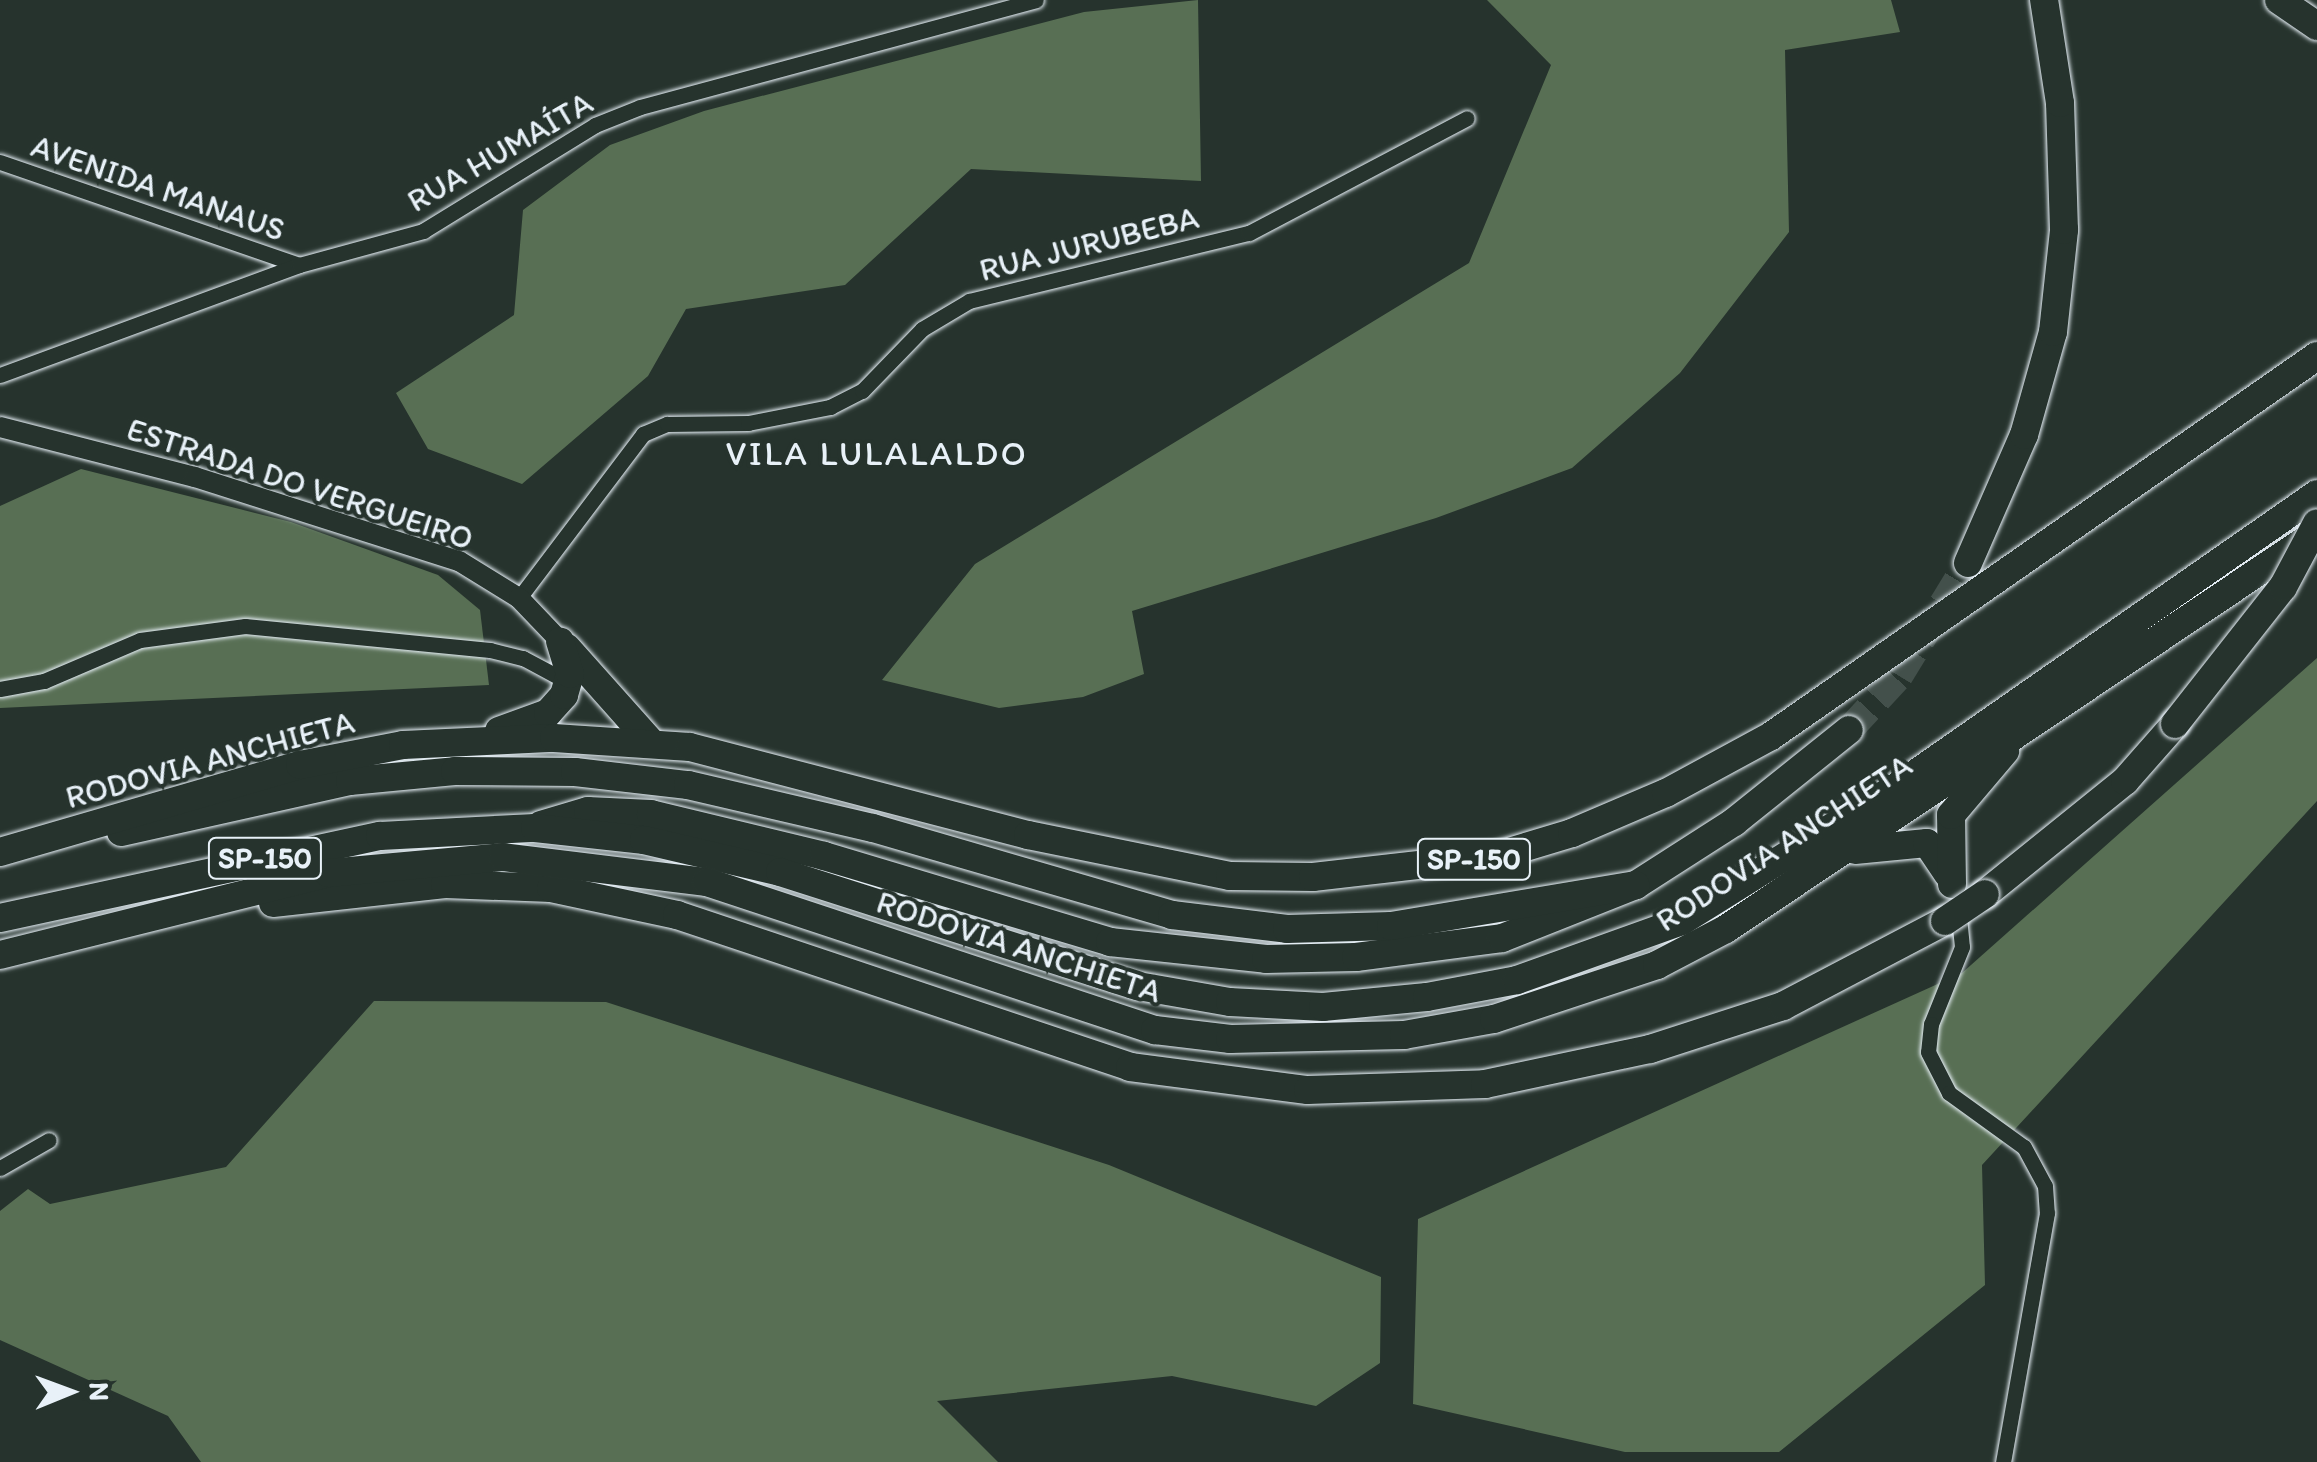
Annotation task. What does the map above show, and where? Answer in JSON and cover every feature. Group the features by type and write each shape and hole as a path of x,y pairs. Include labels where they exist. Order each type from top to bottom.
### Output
{"highway":[{"path":"1968,563 2024,435 2053,332 2064,230 2060,103 2044,0"},
{"path":"2278,0 2317,26"},
{"name":"RODOVIA ANCHIETA","path":"0,852 67,836 300,765 478,738 649,740 870,790 1112,855 1230,876 1313,877 1496,856 1650,800 1771,736 2317,356"},
{"name":"RODOVIA ANCHIETA","path":"0,918 380,836 535,828 644,840 780,872 1138,986 1230,1002 1322,1007 1463,990 1592,956 1682,921 1896,788 2317,494"},
{"path":"216,904 445,884 551,888 678,915 1130,1066 1308,1090 1485,1084 1650,1049 1783,1006 1945,920 1985,894 2125,781 2283,587 2317,522"},
{"name":"RODOVIA ANCHIETA","path":"0,956 387,862 504,857 587,864 707,882 1155,1030 1230,1039 1404,1035 1494,1019 1656,965 1726,929 1844,852 2036,716 2317,532"},
{"path":"560,641 649,740"},
{"path":"478,738 548,713 568,682 560,641"},
{"path":"1952,884 1951,814 2036,716"},
{"path":"535,828 588,811 651,814 824,856 1110,942 1266,960 1356,957 1502,938 1552,924 1636,885 1734,822 1850,730"},
{"path":"67,836 140,830 350,781 455,771 576,772 688,785 874,828 1172,915 1287,929 1391,926 1636,885"},
{"path":"1844,852 1903,840 1927,843 1942,857 1952,884"}],"street":[{"name":"RUA HUMAÍTA","path":"0,375 299,265 423,231 595,125 640,107 1036,0"},
{"name":"RUA JURUBEBA","path":"519,598 643,434 667,424 748,422 830,406 862,391 922,329 969,301 1249,233 1467,118"},
{"name":"AVENIDA MANAUS","path":"0,162 299,265"},
{"name":"ESTRADA DO VERGUEIRO","path":"0,427 195,477 474,568 519,598 560,641"},
{"path":"0,689 44,680 140,640 204,628 404,637 523,658 568,682"},
{"path":"1952,884 1963,937 1930,1024 1928,1052 1948,1093 2024,1148 2036,1166 2047,1213 2028,1296 2003,1462"},
{"path":"0,1168 50,1140"}],"green space":[{"path":"1198,0 1201,181 971,169 845,285 686,309 648,376 522,484 428,449 396,393 514,315 523,210 610,145 704,111 1084,12"},
{"path":"1487,0 1891,0 1900,32 1785,50 1789,232 1680,373 1572,468 1436,518 1132,611 1144,674 1083,697 999,708 882,680 975,564 1469,263 1551,65"},
{"path":"81,469 291,522 438,575 480,610 489,685 0,708 0,506"},
{"path":"2317,658 2317,801 1982,1165 1985,1285 1779,1452 1625,1452 1413,1404 1418,1219 1962,973"},
{"path":"374,1001 606,1002 1109,1165 1381,1277 1380,1363 1316,1406 1172,1376 937,1401 998,1462 201,1462 168,1416 0,1340 0,1211 28,1189 50,1204 226,1167"}],"tunnel":[{"path":"1849,730 1899,676 1968,563"}],"district":[{"name":"VILA LULALALDO","path":"877,453"}]}
